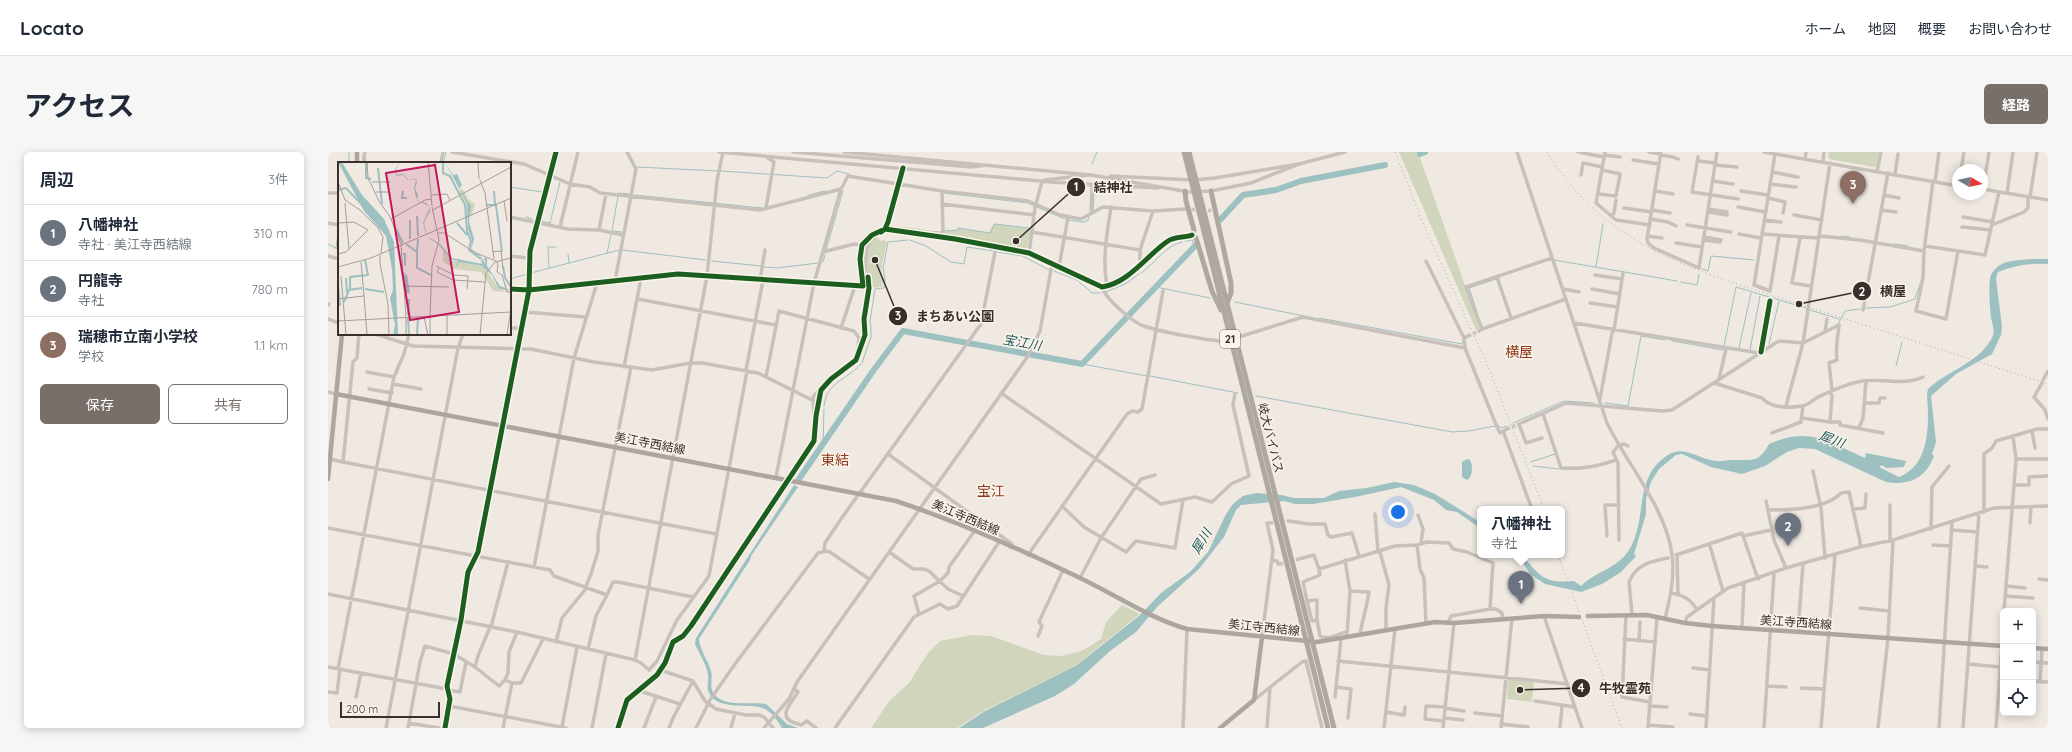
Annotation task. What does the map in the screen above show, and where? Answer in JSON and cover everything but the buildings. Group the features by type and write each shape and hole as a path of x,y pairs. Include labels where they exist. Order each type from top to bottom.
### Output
{"highway":[{"name":"岐大バイパス","path":"1184,152 1227,303 1233,338 1309,642 1328,728"},
{"name":"岐大バイパス","path":"1189,152 1224,313 1233,338"},
{"path":"1185,191 1186,201 1194,230 1192,235 1196,238 1212,291 1220,309 1224,313"},
{"path":"1211,191 1231,284 1231,293 1227,303"},
{"name":"岐大バイパス","path":"1309,642 1334,728"}],"main road":[{"path":"328,478 342,335"},
{"name":"美江寺西結線","path":"336,394 776,477 860,494 919,509 947,518 1080,578 1153,616 1187,629 1309,642 1341,639 1348,635 1360,635 1426,624 1544,616 1579,617"},
{"name":"美江寺西結線","path":"1588,616 1632,615 1657,617 1685,623 1712,626 2000,646"},
{"path":"1220,728 1254,700 1262,637"},
{"path":"2036,648 2048,649"}],"street":[{"path":"363,162 365,152"},
{"path":"442,162 443,152"},
{"path":"452,152 524,164 570,184 590,187 606,194 760,210 841,189"},
{"path":"445,728 449,706 447,690 461,620 468,572 477,556 529,290 529,258 556,152"},
{"path":"560,227 578,152"},
{"path":"615,281 636,169 627,152"},
{"path":"719,152 1042,181 1142,188 1163,187"},
{"path":"635,660 659,523 707,276 723,152"},
{"path":"793,152 972,167 983,167 988,164"},
{"path":"844,152 1091,174 1185,191 1211,191 1251,183 1299,164"},
{"path":"1103,176 1207,179 1239,175 1299,164 1345,152"},
{"path":"1517,152 1607,423 1618,446 1666,528 1672,555 1671,593 1665,619"},
{"path":"1578,152 1620,157"},
{"path":"1649,152 1678,159"},
{"path":"1660,154 1650,225 1647,236 1648,243 1654,248 1698,268 1718,152"},
{"path":"1764,152 1786,154 1805,159 1888,172 1952,185"},
{"path":"1805,159 1806,152"},
{"path":"1823,162 1824,152"},
{"path":"1878,171 1881,152"},
{"path":"1939,152 1924,251 1923,278 1916,311 1946,319 1958,251"},
{"path":"1962,164 1964,152"},
{"path":"1987,164 1989,152"},
{"path":"2006,193 2013,152"},
{"path":"1963,217 1993,223 2024,212 2028,208 2037,152"},
{"path":"1604,154 1596,203 1616,220 1650,225"},
{"path":"1775,154 1754,285 1770,291 1779,236"},
{"path":"1895,174 1898,154"},
{"path":"766,208 774,162 768,156"},
{"path":"1737,167 1716,164 1698,159 1692,192 1738,199"},
{"path":"1633,160 1659,164"},
{"path":"1581,175 1583,163 1620,174 1616,196 1598,194"},
{"path":"1786,406 1803,343 1830,163"},
{"path":"815,427 812,400 818,388 853,364 857,358 865,335 864,319 869,288 865,256 870,241 885,229 900,184 903,168"},
{"path":"1772,172 1798,177"},
{"path":"1863,310 1888,172"},
{"path":"1042,181 1091,174"},
{"path":"776,477 814,283 841,189 848,176 942,191 1028,201 1068,217 1081,219 1103,207 1153,211 1185,209"},
{"path":"1029,253 1034,215 1042,181"},
{"path":"1713,181 1733,184"},
{"path":"1083,183 1093,186 1092,213"},
{"path":"1770,184 1796,187"},
{"path":"920,233 943,233 942,191"},
{"path":"1655,191 1673,194"},
{"path":"1741,191 1785,202 1783,213"},
{"path":"1988,191 2048,200"},
{"path":"1925,246 1985,255 1999,192"},
{"path":"599,230 606,194"},
{"path":"1884,195 1898,198"},
{"path":"1611,216 1614,213 1616,200"},
{"path":"942,204 1034,215"},
{"path":"1111,207 1105,244 1105,294 1128,316 1144,326 1223,341 1303,318 1466,348"},
{"path":"1738,207 1766,212"},
{"path":"1624,208 1670,213"},
{"path":"1881,210 1896,212"},
{"path":"1140,265 1140,250 1153,211"},
{"path":"1708,211 1727,214"},
{"path":"1794,216 1822,220"},
{"path":"511,217 560,227 599,230 623,235"},
{"path":"1059,267 1068,217"},
{"path":"1650,219 1676,226"},
{"path":"1764,220 1781,222"},
{"path":"328,223 338,225"},
{"path":"1687,225 1731,232"},
{"path":"1962,226 1991,230"},
{"path":"511,289 529,290 678,274 863,286 860,259 862,245 872,235 885,229 920,233 1029,253 1092,284 1105,287 1115,283 1140,265 1170,240 1192,235"},
{"path":"1032,232 1140,250"},
{"path":"1739,234 1800,238 1819,237 1875,242 1924,251"},
{"path":"1647,236 1662,238"},
{"path":"1703,238 1721,241"},
{"path":"1800,238 1792,283 1811,286"},
{"path":"1676,243 1702,247"},
{"path":"824,252 854,244 862,245"},
{"path":"824,551 825,543 981,324 984,315 996,247"},
{"path":"328,594 517,632 635,660 649,670 653,666 677,620 709,576 746,370 765,250"},
{"path":"328,256 338,259"},
{"path":"511,256 529,258"},
{"path":"1552,258 1466,287 1480,330 1566,299"},
{"path":"1426,261 1466,337 1466,348 1500,433 1505,430 1531,506"},
{"path":"764,728 789,699 794,688 869,579 1028,354 1040,331 1052,264"},
{"path":"1600,401 1612,333 1614,330 1623,273"},
{"path":"1595,275 1622,280"},
{"path":"1497,277 1511,318"},
{"path":"624,366 641,278"},
{"path":"534,567 574,358 597,283"},
{"path":"841,328 855,286"},
{"path":"1563,289 1579,292"},
{"path":"1592,289 1620,294"},
{"path":"1028,555 1127,414 1132,411 1141,411 1163,291"},
{"path":"638,299 776,325"},
{"path":"1760,353 1770,300"},
{"path":"1590,303 1618,307"},
{"path":"766,377 779,311 854,331 858,336 857,358"},
{"path":"525,312 586,317"},
{"path":"328,319 338,323"},
{"path":"1825,332 1827,319"},
{"path":"1574,323 1726,349 1760,353"},
{"path":"1542,438 1526,443 1519,424 1566,403 1667,412 1781,341 1803,343 1839,325 1835,349 1837,360 1829,363 1832,396 1830,422"},
{"path":"511,328 522,328"},
{"path":"343,462 352,362 357,358 359,335"},
{"path":"378,335 406,344 458,348 517,349 547,352 574,358 652,370 690,363 702,363 746,370 766,377 812,400"},
{"path":"328,692 337,693 339,669 394,377 402,360 409,335"},
{"path":"386,728 458,348 463,335"},
{"path":"1719,379 1726,349"},
{"path":"556,642 562,618 586,587 598,551 598,535 602,512 631,367"},
{"path":"2048,371 2034,396 2045,410 2048,418"},
{"path":"367,372 394,377"},
{"path":"1714,383 1762,398 1766,403 1786,406 1803,406 1831,392 1866,381 1890,383 1918,379 1923,376"},
{"path":"618,728 627,700 662,669 672,642 683,636 691,626 814,441 819,394 831,379"},
{"path":"1859,428 1865,403 1866,381"},
{"path":"393,384 421,389"},
{"path":"369,389 392,393"},
{"path":"328,392 336,394"},
{"path":"1001,392 1161,504 1195,497 1212,502 1231,484 1249,476 1233,405 1235,394"},
{"path":"1865,403 1879,403 1880,398 1885,398"},
{"path":"1772,433 1801,422 1803,406"},
{"path":"1543,414 1561,468 1583,469 1597,467 1616,460"},
{"path":"1802,418 1840,422 1840,425 1883,433"},
{"path":"1963,728 1978,532 1982,512 1984,454 1992,448 1996,441 2032,431 2048,429"},
{"path":"2032,431 2035,448"},
{"path":"2004,608 2016,458 2013,436"},
{"path":"1619,540 1618,463 1612,452 1618,446 1624,444 1628,446"},
{"path":"888,454 1012,544 1010,547"},
{"path":"2016,458 2048,459"},
{"path":"329,459 716,534"},
{"path":"1931,529 1932,487 1949,466"},
{"path":"1812,471 1821,508 1825,558"},
{"path":"1080,578 1101,538 1135,487 1144,477 1155,475"},
{"path":"2014,485 2029,485 2029,477 2048,476"},
{"path":"1769,510 1800,510 1834,500 1841,493 1849,492 1854,509 1860,547"},
{"path":"1854,509 1865,508 1866,494"},
{"path":"1062,506 1084,527 1126,552 1136,540 1175,548 1183,500"},
{"path":"1766,501 1769,510 1771,530 1786,568"},
{"path":"1607,536 1605,505 1619,504"},
{"path":"1878,728 1888,638 1892,540 1890,506"},
{"path":"1685,623 1687,617 1723,591 1744,582 1774,574 1786,568 1931,529 2003,506 2012,508 2048,506"},
{"path":"2030,523 2031,507"},
{"path":"1375,514 1379,552 1388,585 1386,630"},
{"path":"1418,515 1423,529 1421,543"},
{"path":"1289,521 1309,524 1325,524 1328,535 1331,537 1352,533 1359,556"},
{"path":"919,614 914,596 940,581 948,573 949,566 981,522"},
{"path":"1939,728 1952,522"},
{"path":"1262,637 1273,550 1267,524 1270,523"},
{"path":"328,528 550,570 554,576 607,595"},
{"path":"1678,594 1677,555 1710,546 1742,533 1743,536 1771,530"},
{"path":"1952,530 1978,532"},
{"path":"1743,536 1758,579"},
{"path":"835,728 914,617 940,604 948,609 953,609 999,542"},
{"path":"1319,569 1395,546 1417,545 1421,543 1449,543 1453,549 1477,556"},
{"path":"1417,545 1420,569 1424,578 1426,624"},
{"path":"1933,545 1951,546"},
{"path":"1710,546 1723,591"},
{"path":"696,728 709,702 814,556 824,551 830,552 869,579"},
{"path":"888,552 913,569 924,569 948,588 963,596"},
{"path":"1298,559 1314,555 1319,569 1320,575 1303,582 1306,601 1312,621 1317,620"},
{"path":"1821,728 1835,555"},
{"path":"1481,558 1493,563 1490,609"},
{"path":"1632,615 1629,582 1631,578 1645,563 1668,558"},
{"path":"1272,560 1277,561 1278,564 1280,564"},
{"path":"1306,601 1317,600 1317,620 1321,637 1348,635 1350,591 1345,560"},
{"path":"475,667 478,656 491,627 508,562"},
{"path":"1798,632 1803,564"},
{"path":"1976,566 1987,566"},
{"path":"1038,636 1042,626 1039,622 1048,600 1057,586 1063,570"},
{"path":"1764,728 1774,574"},
{"path":"2039,579 2048,580"},
{"path":"588,649 596,616 613,582 694,597"},
{"path":"1742,628 1744,582"},
{"path":"2006,586 2025,588"},
{"path":"1350,591 1369,592 1366,613 1362,619 1360,635"},
{"path":"1671,593 1678,594 1693,602 1697,610"},
{"path":"2005,596 2033,598"},
{"path":"1706,728 1714,598"},
{"path":"1860,608 1889,611"},
{"path":"1448,623 1451,616 1490,609 1496,609 1502,613 1503,619"},
{"path":"1626,615 1622,697 1667,707"},
{"path":"1544,616 1582,728"},
{"path":"1657,617 1648,726 1673,727"},
{"path":"1512,618 1501,726 1528,727"},
{"path":"1639,641 1640,622"},
{"path":"1443,728 1454,623"},
{"path":"1183,727 1187,629"},
{"path":"1384,728 1395,629"},
{"path":"408,728 416,684 426,646 454,654 475,667 499,686 505,680 508,673 509,652 517,632"},
{"path":"505,680 512,683 521,683 543,639"},
{"path":"1335,697 1341,639"},
{"path":"1624,640 1654,642"},
{"path":"562,727 577,647"},
{"path":"2040,682 2042,649"},
{"path":"592,728 606,654"},
{"path":"1254,700 1302,662 1307,661 1322,728"},
{"path":"1338,661 1568,684"},
{"path":"328,668 460,692 466,662"},
{"path":"2036,662 2048,663"},
{"path":"1968,664 2000,667 1996,728"},
{"path":"1693,668 1710,670"},
{"path":"662,669 663,671 693,681 709,702 723,712 759,715 769,722 773,728"},
{"path":"356,697 360,673"},
{"path":"669,728 693,681"},
{"path":"2036,681 2048,682"},
{"path":"503,728 512,683"},
{"path":"1767,686 1786,687"},
{"path":"1336,687 1351,688 1348,718"},
{"path":"794,688 798,692 786,711 786,717 791,722 801,725 807,721 816,728"},
{"path":"1267,728 1270,688"},
{"path":"1801,688 1824,689"},
{"path":"637,690 680,704"},
{"path":"644,728 656,697"},
{"path":"1535,700 1560,704 1562,706 1575,707"},
{"path":"449,706 566,728"},
{"path":"1463,720 1425,719 1426,706 1464,711"},
{"path":"1560,728 1562,706"},
{"path":"1386,712 1404,715 1404,707"},
{"path":"731,728 735,713"},
{"path":"1475,713 1502,716"},
{"path":"1690,714 1707,716"},
{"path":"409,723 438,728"}],"green space":[{"path":"1399,152 1418,152 1480,328 1476,330"},
{"path":"1828,152 1879,152 1876,166 1874,167 1829,159"},
{"path":"993,224 1031,229 1027,248 1021,249 894,228 905,227 941,232 957,230 958,228 989,233"},
{"path":"876,237 881,241 883,240 887,242 881,270 883,280 882,287 870,288 867,256 871,243"},
{"path":"1122,605 1140,614 1076,665 985,710 957,728 871,728 890,700 909,683 928,653 940,641 972,635 991,636 1044,655 1061,656 1082,651 1101,639 1106,622"},
{"path":"1508,678 1534,681 1532,702 1507,699"}],"water":[{"path":"2048,259 2048,264 2023,265 1998,272 1996,278 2002,327 2001,335 1992,354 1956,374 1931,396 1936,442 1932,454 1934,456 1931,464 1916,479 1902,483 1886,482 1815,449 1799,448 1787,452 1765,466 1742,474 1711,467 1682,454 1676,455 1659,469 1651,482 1646,499 1646,514 1634,554 1636,556 1621,572 1602,584 1581,592 1545,584 1530,574 1518,558 1524,558 1543,577 1549,580 1563,582 1574,581 1581,586 1593,577 1619,562 1629,550 1635,538 1645,486 1650,474 1657,464 1674,452 1686,452 1718,461 1753,460 1765,451 1769,444 1796,436 1808,436 1829,442 1865,458 1866,453 1906,461 1904,467 1886,468 1882,465 1879,467 1899,477 1909,471 1917,463 1926,442 1928,389 1977,356 1992,338 1994,330 1991,318 1989,290 1991,275 2000,265 2014,261"},
{"path":"1467,459 1470,460 1472,468 1471,474 1467,480 1462,477 1462,462"},
{"path":"1394,482 1414,485 1435,494 1477,520 1477,526 1457,512 1446,510 1434,500 1401,487 1313,504 1295,504 1284,501 1241,505 1236,510 1224,537 1199,569 1157,607 1136,632 1110,651 1074,684 1055,696 983,728 959,728 985,711 1077,665 1139,616 1161,593 1190,572 1208,552 1226,514 1233,504 1243,496 1256,493 1281,495 1294,498 1324,498 1339,491 1367,488"},
{"path":"794,485 798,487 751,556 750,560 699,639 701,648 711,671 711,688 716,696 721,700 728,702 766,704 787,724 798,728 782,728 772,714 763,708 727,704 713,699 708,691 706,667 695,644 696,638"}],"waterway":[{"path":"349,152 349,162"},
{"path":"443,162 446,152"},
{"path":"1092,164 1097,152"},
{"path":"1420,154 1425,152"},
{"path":"1220,220 1243,195 1276,190 1301,181 1385,165"},
{"path":"637,167 718,171"},
{"path":"721,171 827,178 837,171 849,174"},
{"path":"550,223 560,182"},
{"path":"550,183 541,221 550,223"},
{"path":"511,187 542,192"},
{"path":"1090,212 1091,188"},
{"path":"809,195 825,191"},
{"path":"826,250 843,191"},
{"path":"618,193 629,194"},
{"path":"944,193 1028,203 1034,206"},
{"path":"634,195 762,208"},
{"path":"618,196 612,231 622,232"},
{"path":"1037,207 1065,219"},
{"path":"1068,220 1084,222 1088,220 1089,216"},
{"path":"526,217 532,219"},
{"path":"945,231 958,230 958,228 990,233 995,224 1029,228"},
{"path":"1596,267 1603,224"},
{"path":"336,248 338,233"},
{"path":"607,253 611,235"},
{"path":"1841,236 1850,237"},
{"path":"871,327 870,321 875,289 884,288 885,279 883,269 888,242 908,240"},
{"path":"910,240 926,246 951,262 964,264 967,247 994,251"},
{"path":"1185,241 1192,240 1194,246"},
{"path":"1141,273 1170,247 1182,242"},
{"path":"328,244 338,249"},
{"path":"1895,244 1908,246"},
{"name":"宝江川","path":"799,479 873,371 903,331 1082,364 1195,246"},
{"path":"549,268 548,247 556,247"},
{"path":"531,273 619,250"},
{"path":"622,250 706,260"},
{"path":"997,252 1023,256 1049,270"},
{"path":"568,254 569,263"},
{"path":"823,262 825,255"},
{"path":"1702,269 1708,271 1711,256 1754,260"},
{"path":"1554,260 1677,281"},
{"path":"712,261 761,266"},
{"path":"764,267 777,268 818,263"},
{"path":"1054,271 1077,280 1092,293 1101,293"},
{"path":"511,279 527,274"},
{"path":"1106,292 1125,284 1139,274"},
{"path":"1681,282 1697,285 1699,274"},
{"path":"1477,312 1469,288 1496,279"},
{"path":"1866,308 1890,307 1915,299 1921,281"},
{"path":"1156,287 1210,298"},
{"path":"1724,346 1736,287 1806,308"},
{"path":"1739,348 1751,293"},
{"path":"1750,350 1760,296"},
{"path":"1769,344 1779,301"},
{"path":"1235,302 1304,316"},
{"path":"1838,324 1845,311 1860,309"},
{"path":"1810,310 1839,319"},
{"path":"1319,318 1462,344 1463,341"},
{"path":"862,363 871,337 871,328"},
{"path":"1605,403 1628,406 1641,336 1665,340"},
{"path":"1672,341 1723,350"},
{"path":"1896,366 1902,342"},
{"path":"824,406 829,391 833,386 861,364"},
{"path":"1082,364 1147,376"},
{"path":"1150,376 1238,393"},
{"path":"1256,396 1452,432 1469,431 1495,426"},
{"path":"1513,423 1564,401 1594,403"},
{"path":"823,444 824,409"},
{"path":"1498,425 1501,428 1507,426"},
{"path":"1531,462 1555,454"},
{"path":"1533,466 1559,469"}],"tunnel":[{"path":"1186,209 1218,211"},
{"path":"1468,336 1479,331"},
{"path":"1507,429 1519,424"},
{"path":"1270,523 1289,521"},
{"path":"1280,564 1299,559"}],"railway":[{"path":"1395,152 1425,228 1487,364 1543,506"},
{"path":"1547,152 1566,179 1586,201 1608,221 1657,252 1684,264 1743,286 2048,384"},
{"path":"1559,558 1622,728"}],"cycle path":[{"path":"445,728 450,699 447,686 461,620 468,572 478,552 529,290 530,251 556,152"},
{"path":"881,232 885,229 888,222 903,168"},
{"path":"511,289 529,290 678,274 863,286 860,259 862,245 872,235 885,229 955,239 1029,253 1102,287 1121,280 1168,241 1174,238 1192,235"},
{"path":"618,728 627,700 657,675 665,663 673,642 683,636 691,626 814,441 816,416 821,390 831,379 856,360 865,335 864,319 869,288 868,277"},
{"path":"1761,352 1770,301"}],"place":[{"name":"瑞穂市立南小学校","path":"1853,204"},
{"name":"結神社","path":"1016,241"},
{"name":"まちあい公園","path":"875,260"},
{"name":"横屋","path":"1799,304"},
{"name":"円龍寺","path":"1788,546"},
{"name":"八幡神社","path":"1521,604"},
{"name":"牛牧霊苑","path":"1520,690"}],"district":[{"name":"横屋","path":"1519,352"},
{"name":"東結","path":"835,460"},
{"name":"宝江","path":"991,491"}],"water label":[{"name":"犀川","path":"1832,439"},
{"name":"犀川","path":"1201,541"}]}
